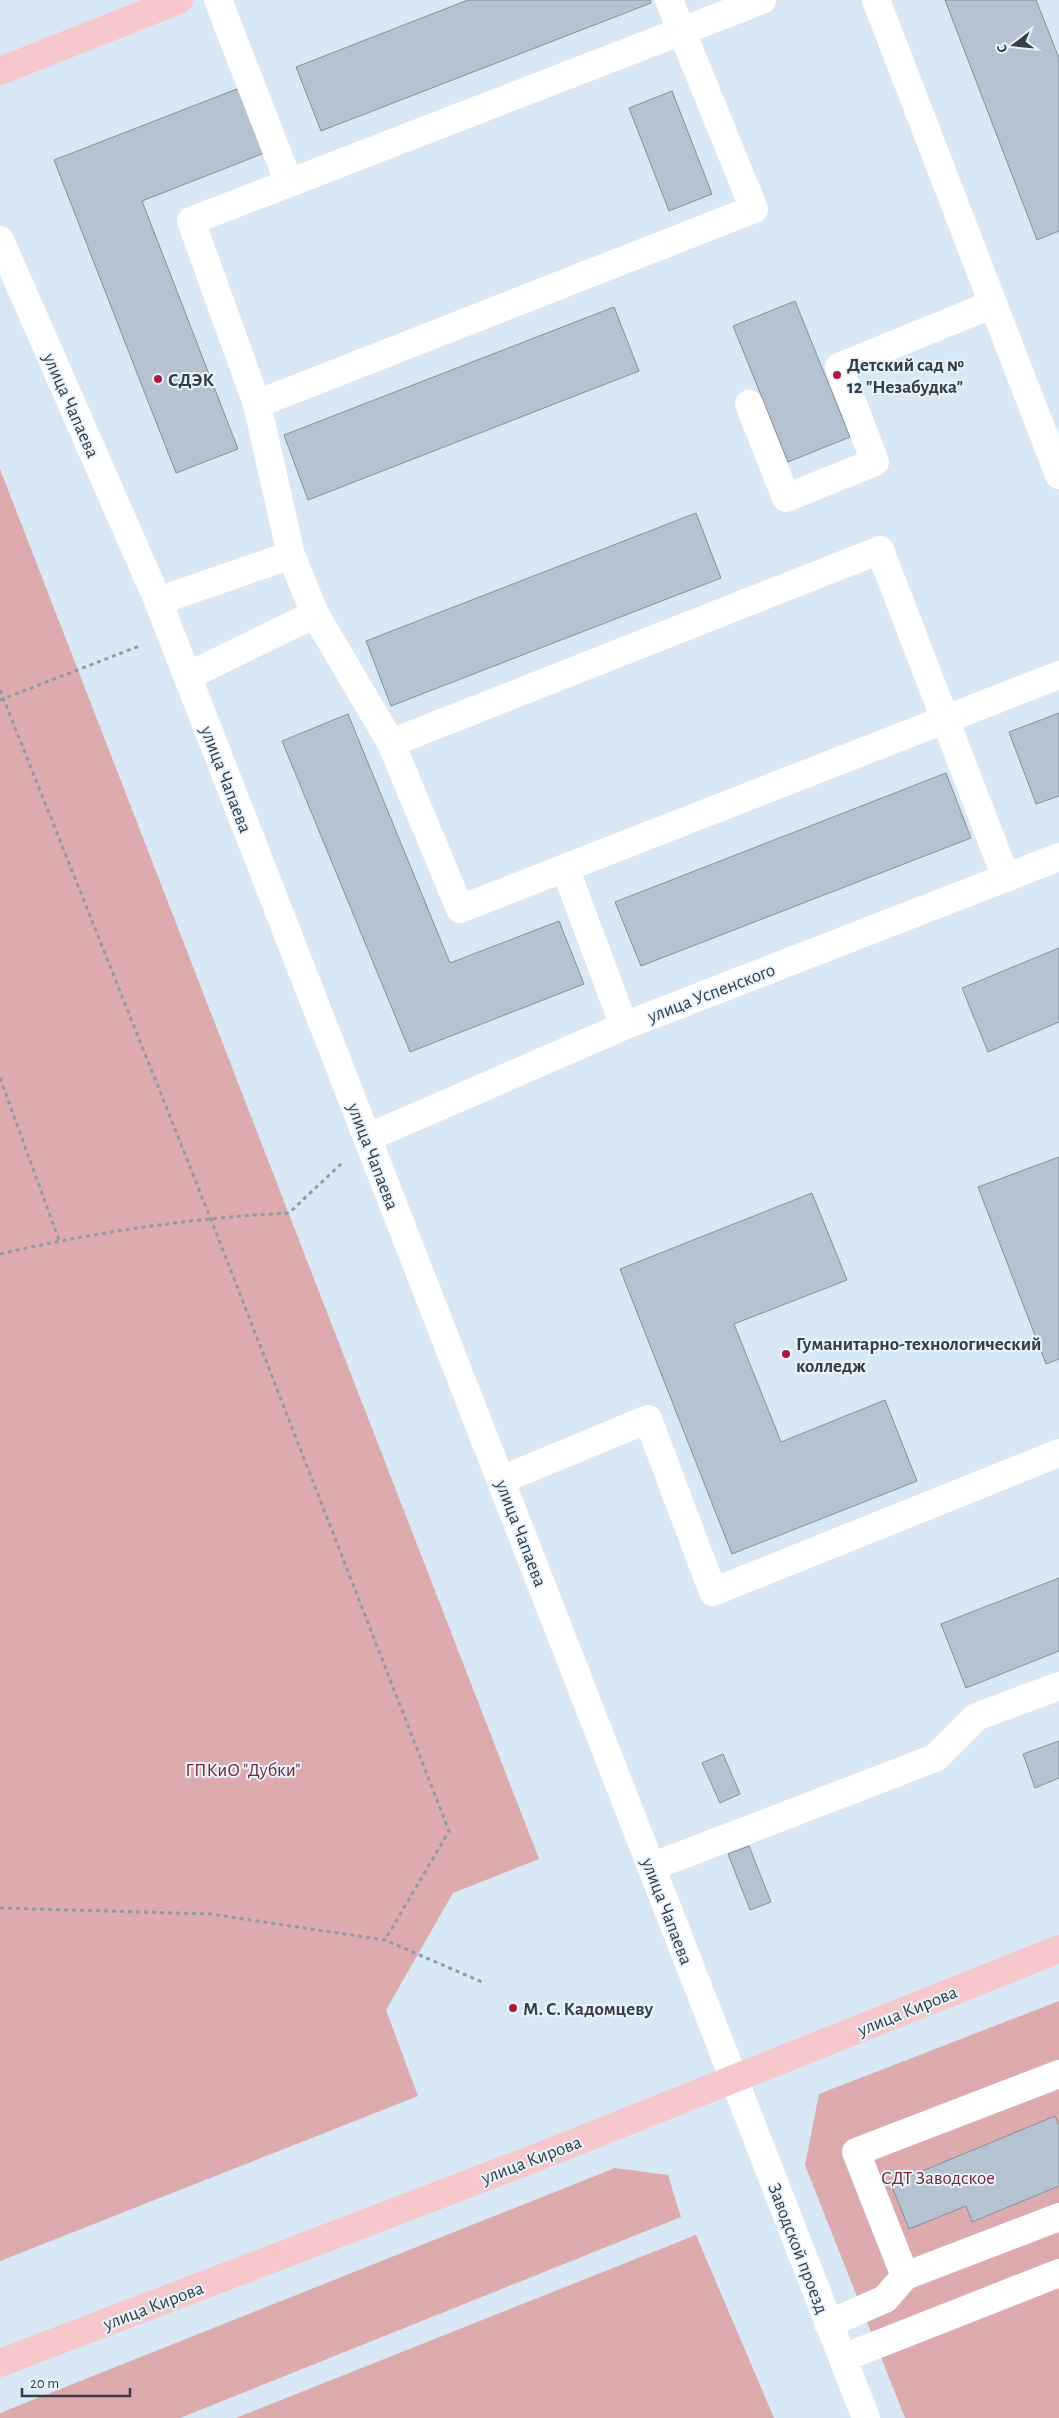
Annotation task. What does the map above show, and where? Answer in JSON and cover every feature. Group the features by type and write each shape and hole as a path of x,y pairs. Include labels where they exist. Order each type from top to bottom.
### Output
{"main road":[{"path":"0,71 179,0"},
{"name":"улица Кирова","path":"0,2363 534,2159 1059,1949"}],"street":[{"path":"218,0 289,183"},
{"path":"257,404 754,209 670,0"},
{"path":"762,0 191,221 257,404 291,555 314,614 392,743 460,909 1059,675"},
{"path":"876,0 1059,475"},
{"name":"улица Чапаева","path":"0,240 158,601 188,676 733,2078"},
{"path":"749,404 786,498 875,462 838,367 993,304"},
{"path":"392,743 880,550 1006,878"},
{"path":"158,601 291,555"},
{"path":"188,676 314,614"},
{"name":"улица Успенского","path":"368,1138 624,1026 1059,857"},
{"path":"564,868 624,1026"},
{"path":"501,1480 648,1419 714,1592 1059,1453"},
{"path":"651,1866 935,1758 976,1717 1059,1686"},
{"path":"905,2276 856,2152 1059,2074"},
{"name":"Заводской проезд","path":"733,2078 866,2418"},
{"path":"828,2324 885,2299 905,2276 1059,2217"},
{"path":"843,2358 1059,2273"}],"path":[{"path":"2,700 171,634"},
{"path":"0,690 2,700 210,1217 449,1831 385,1940"},
{"path":"0,1078 59,1240"},
{"path":"0,1254 59,1240 210,1217 289,1213 368,1138"},
{"path":"0,1908 210,1914 385,1940 482,1982"}],"green space":[{"name":"ГПКиО \"Дубки\"","path":"0,469 539,1859 453,1893 386,2010 418,2096 0,2261"},
{"name":"СДТ Заводское","path":"1059,2001 1059,2418 905,2418 805,2165 819,2094"},
{"path":"615,2168 668,2175 681,2217 180,2418 0,2418 0,2413"},
{"path":"696,2235 774,2418 236,2418"}],"building":[{"path":"468,0 650,0 651,3 321,131 296,67"},
{"path":"945,0 1036,0 1059,58 1059,231 1037,240"},
{"path":"242,87 267,152 142,201 238,449 176,473 54,160"},
{"path":"672,91 712,194 669,211 629,108"},
{"path":"795,301 850,437 788,462 733,326"},
{"path":"614,307 639,371 308,500 284,435"},
{"path":"696,513 721,578 391,706 366,641"},
{"path":"1059,713 1059,796 1036,804 1009,732"},
{"path":"348,714 450,963 559,921 584,984 410,1052 282,741"},
{"path":"946,773 971,838 641,966 615,902"},
{"path":"1059,948 1059,1022 988,1052 962,988"},
{"path":"1059,1157 1059,1359 1046,1364 978,1187"},
{"path":"812,1193 847,1280 734,1324 781,1442 885,1400 917,1481 732,1554 620,1269"},
{"path":"1059,1578 1059,1651 966,1688 941,1624"},
{"path":"1059,1741 1059,1778 1035,1788 1023,1754"},
{"path":"723,1754 740,1794 720,1803 702,1763"},
{"path":"749,1846 771,1902 750,1910 728,1854"},
{"path":"1055,2116 1059,2125 1059,2186 972,2222 966,2206 909,2229 891,2184"}],"place":[{"name":"Детский сад № 12 \"Незабудка\"","path":"837,375"},
{"name":"СДЭК","path":"158,379"},
{"name":"Гуманитарно-технологический колледж","path":"786,1354"},
{"name":"М. С. Кадомцеву","path":"513,2008"}]}
